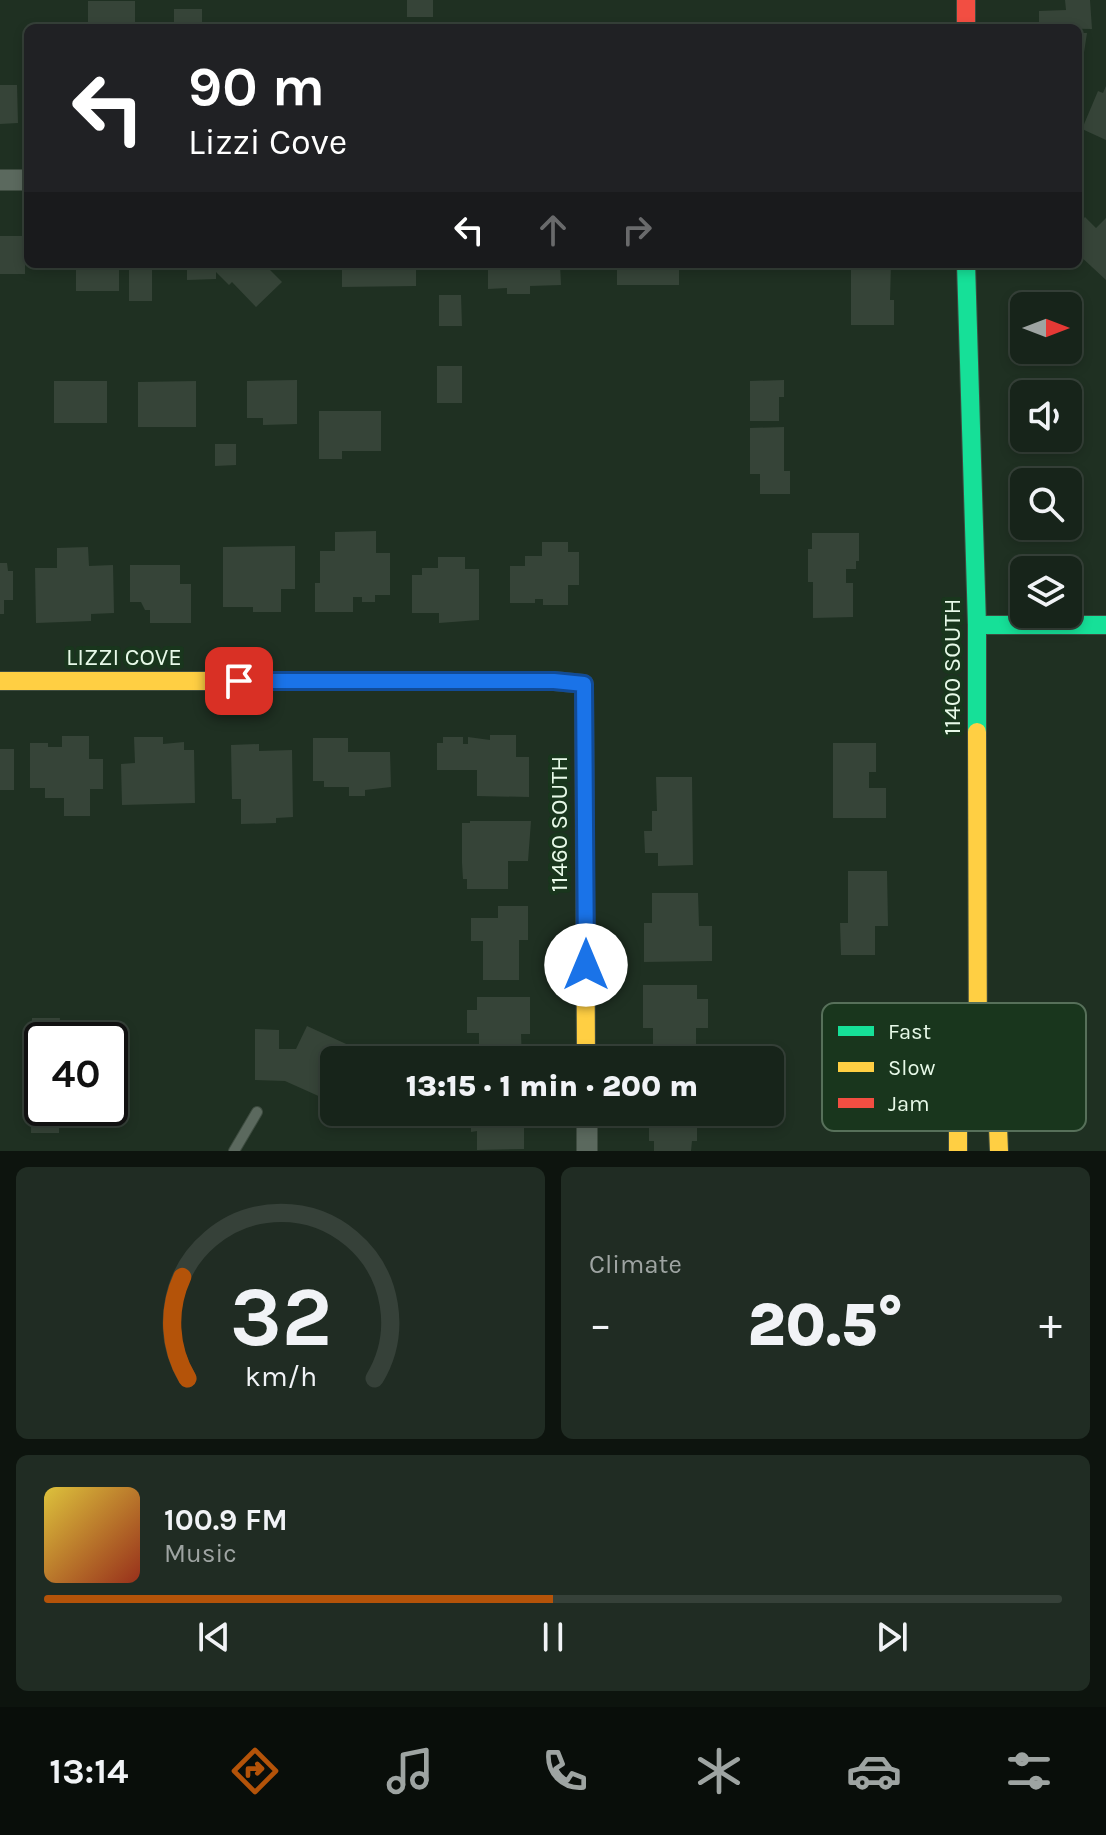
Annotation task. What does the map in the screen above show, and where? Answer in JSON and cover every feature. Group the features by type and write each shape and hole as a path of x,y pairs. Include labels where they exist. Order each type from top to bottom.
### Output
{"street":[{"path":"966,0 966,24"},
{"path":"0,180 24,180"},
{"name":"11400 SOUTH","path":"966,268 977,625 978,1003"},
{"path":"977,625 1106,625"},
{"name":"LIZZI COVE","path":"0,681 554,681 584,684"},
{"name":"11460 SOUTH","path":"584,684 586,1046"},
{"path":"587,1126 587,1151"},
{"name":"11400 SOUTH","path":"998,1131 999,1151"}],"lane":[{"path":"234,1151 257,1112"}],"building":[{"path":"407,0 433,0 433,17 407,17"},
{"path":"1065,0 1090,0 1092,29 1082,29 1082,24 1039,24 1039,11 1066,10"},
{"path":"88,1 135,1 135,24 88,24"},
{"path":"174,9 202,9 202,24 174,24"},
{"path":"1082,33 1087,33 1083,59"},
{"path":"0,85 17,85 18,123 0,124"},
{"path":"1106,86 1106,140 1082,129 1098,91 1103,93"},
{"path":"1085,217 1096,228 1106,218 1106,280 1082,258 1082,220"},
{"path":"0,236 24,236 25,274 0,274"},
{"path":"76,268 119,268 119,291 76,291"},
{"path":"187,268 268,268 282,282 256,307 232,282 229,285 216,272 216,279 187,280"},
{"path":"342,268 416,268 416,286 342,287"},
{"path":"488,268 560,268 561,285 530,286 530,294 507,294 507,288 488,289"},
{"path":"617,268 679,268 679,285 617,285"},
{"path":"851,268 891,268 890,300 894,300 894,325 851,325"},
{"path":"129,269 152,269 152,301 129,301"},
{"path":"439,295 461,295 462,326 439,326"},
{"path":"437,366 462,366 462,403 437,403"},
{"path":"297,380 297,424 263,425 263,418 247,418 247,381"},
{"path":"784,380 784,397 779,397 779,421 750,421 750,381"},
{"path":"54,381 107,381 107,423 54,423"},
{"path":"196,381 196,427 138,427 138,382"},
{"path":"319,411 381,411 381,451 342,451 342,459 319,459"},
{"path":"784,427 784,471 790,471 790,494 760,494 760,474 750,474 750,428"},
{"path":"215,444 236,444 236,465 215,466"},
{"path":"376,531 376,553 390,553 390,595 375,595 375,602 362,602 362,597 353,597 353,612 315,612 315,583 320,583 320,551 335,551 335,532"},
{"path":"812,533 859,533 859,561 856,561 856,569 846,569 846,583 853,583 853,617 813,618 813,582 808,582 808,549 812,549"},
{"path":"542,542 568,542 568,552 579,552 579,585 568,585 568,605 543,605 543,599 535,599 535,603 510,603 510,566 525,566 525,556 542,556"},
{"path":"295,546 295,589 281,589 281,612 253,612 253,607 223,607 223,547"},
{"path":"88,547 89,566 113,565 114,613 91,614 91,621 36,623 35,568 57,568 57,548"},
{"path":"438,557 465,557 465,569 479,569 479,620 439,623 439,613 412,613 412,575 422,575 422,568 438,568"},
{"path":"0,563 7,563 8,571 13,571 13,600 4,600 4,614 0,614"},
{"path":"130,565 180,565 180,584 191,584 191,623 150,623 150,610 145,610 141,602 130,602"},
{"path":"490,735 516,735 516,757 529,757 529,797 477,796 477,770 437,770 437,743 443,743 443,737 463,737 463,744 468,744 468,737 490,740"},
{"path":"62,736 89,736 89,759 103,759 103,789 90,789 90,816 64,816 64,798 45,798 45,788 30,788 30,743 62,747"},
{"path":"134,737 163,737 163,744 184,742 184,750 194,750 195,803 122,805 121,764 135,763"},
{"path":"313,738 348,738 348,752 390,752 391,787 365,790 365,796 349,796 349,787 324,787 324,781 313,781"},
{"path":"833,743 876,743 876,772 869,772 869,788 886,788 886,818 833,818"},
{"path":"259,744 259,751 292,750 293,817 276,818 276,823 241,824 241,799 232,799 231,745"},
{"path":"0,749 14,749 14,790 0,790"},
{"path":"656,777 692,777 693,865 658,866 658,853 645,853 644,831 652,831 652,811 657,811"},
{"path":"531,821 528,861 508,861 508,889 467,889 467,879 463,879 462,823"},
{"path":"848,871 887,871 888,926 875,926 875,955 841,955 840,923 848,923"},
{"path":"652,893 698,893 699,926 712,926 712,961 644,962 644,923 652,923"},
{"path":"498,906 528,906 528,940 519,940 519,980 483,980 483,941 471,941 471,918 498,918"},
{"path":"643,985 697,985 697,999 708,999 708,1028 696,1028 696,1045 653,1046 653,1028 643,1028"},
{"path":"477,997 530,997 530,1034 521,1034 521,1046 479,1046 479,1033 467,1033 467,1010 477,1010"},
{"path":"32,1018 60,1018 60,1022 32,1022"},
{"path":"307,1026 350,1046 320,1046 320,1097 285,1081 255,1080 255,1029 279,1030 279,1049 296,1049"},
{"path":"31,1126 59,1126 59,1133 31,1133"},
{"path":"471,1126 529,1126 524,1127 524,1149 477,1150 477,1131 471,1132"},
{"path":"649,1126 697,1126 697,1141 692,1141 691,1151 654,1151 654,1141 649,1141"}],"traffic: fast":[{"path":"966,268 977,625 977,732"},
{"path":"977,625 1106,625"},
{"path":"330,681 554,681 584,684 585,869"}],"traffic: slow":[{"path":"0,681 330,681"},
{"path":"977,732 978,1003"},
{"path":"585,869 586,1046"},
{"path":"958,1131 958,1151"},
{"path":"998,1131 999,1151"}],"traffic: jam":[{"path":"966,0 966,24"}],"route":[{"path":"239,681 554,681 584,684 586,965"}]}
